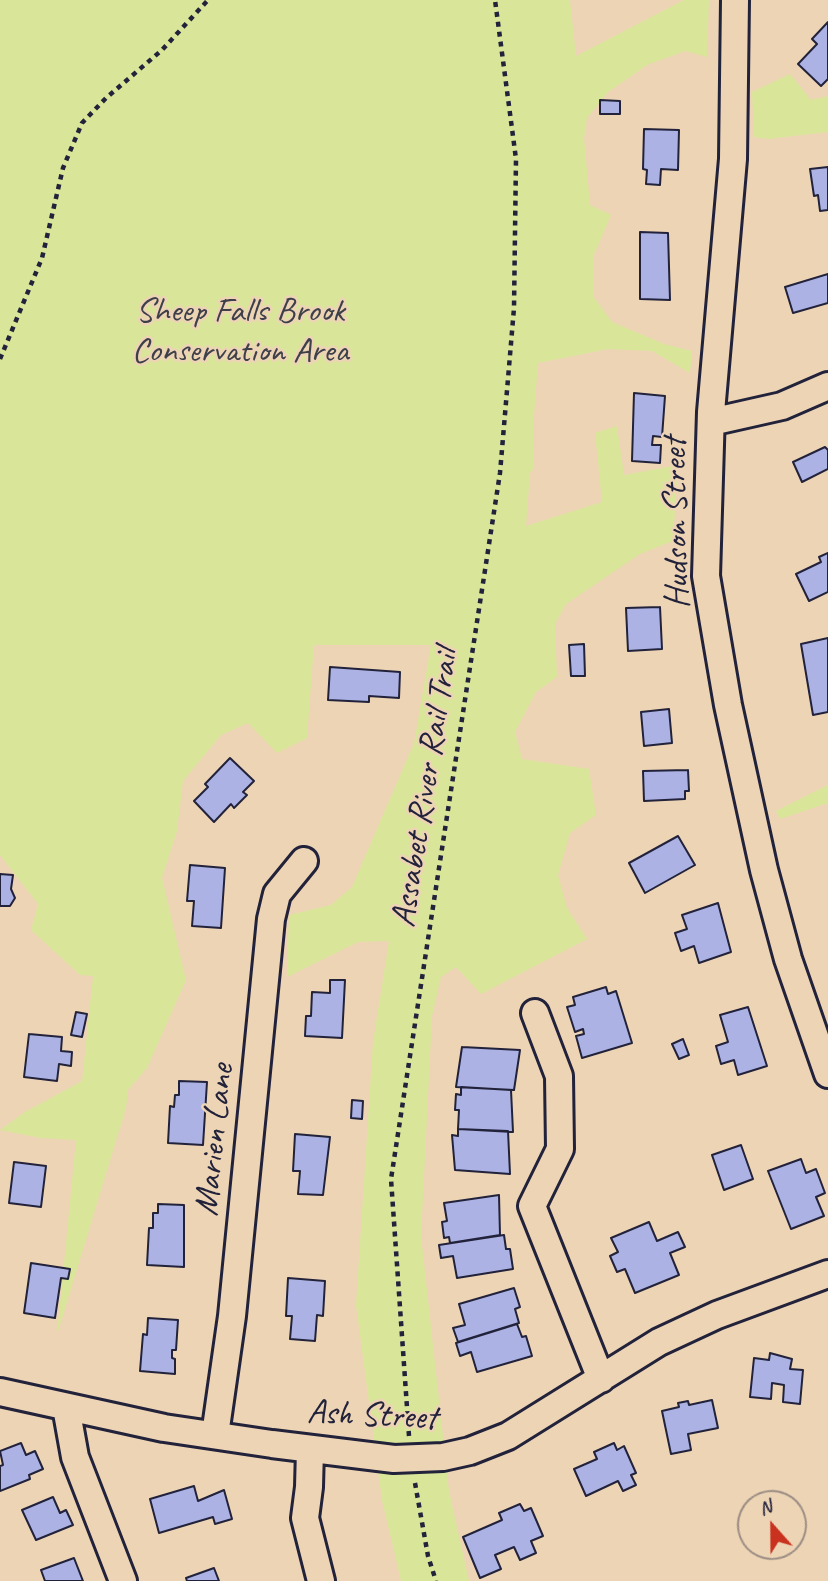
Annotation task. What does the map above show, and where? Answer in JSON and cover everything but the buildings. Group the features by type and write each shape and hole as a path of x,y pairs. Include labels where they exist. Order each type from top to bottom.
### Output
{"street":[{"name":"Hudson Street","path":"735,0 733,159 711,422 706,576 718,653 768,882 788,959 828,1074"},
{"path":"711,422 782,406 828,386"},
{"name":"Marien Lane","path":"215,1435 232,1316 271,919 277,894 304,861"},
{"path":"535,1013 559,1076 560,1149 532,1206 601,1379"},
{"name":"Ash Street","path":"0,1392 66,1408 310,1449 411,1458 470,1451 508,1436 659,1342 717,1315 828,1274"},
{"path":"66,1408 75,1457 123,1581"},
{"path":"310,1449 305,1518 321,1581"}],"path":[{"path":"0,359 42,258 63,168 82,123 106,98 162,50 208,0"},
{"name":"Assabet River Rail Trail","path":"436,1581 428,1556 411,1458 391,1179 500,473 514,308 516,159 495,0"}],"green space":[{"name":"Sheep Falls Brook Conservation Area","path":"0,0 570,0 576,56 684,0 709,0 707,57 685,51 647,65 608,92 587,118 584,137 590,205 611,215 593,257 593,296 612,322 664,344 692,351 690,373 652,351 608,349 538,363 533,428 534,468 530,473 526,526 602,502 595,433 617,426 624,475 678,465 673,541 640,554 566,604 555,624 557,677 536,692 515,732 522,759 589,769 596,815 570,833 558,875 567,908 587,939 481,994 456,967 441,977 432,1016 421,1236 449,1491 469,1581 401,1581 382,1500 356,1305 373,1042 389,941 358,942 287,977 289,915 331,905 352,887 414,743 431,645 314,645 307,738 277,753 248,723 221,735 183,781 177,831 162,878 186,980 147,1068 128,1090 126,1108 57,1335 76,1140 41,1138 0,1130 25,1112 82,1081 93,976 80,975 31,930 38,904 0,855"},
{"path":"790,74 811,100 828,96 828,132 768,139 754,137 752,92"},
{"path":"828,785 828,803 780,819 776,811"}]}
